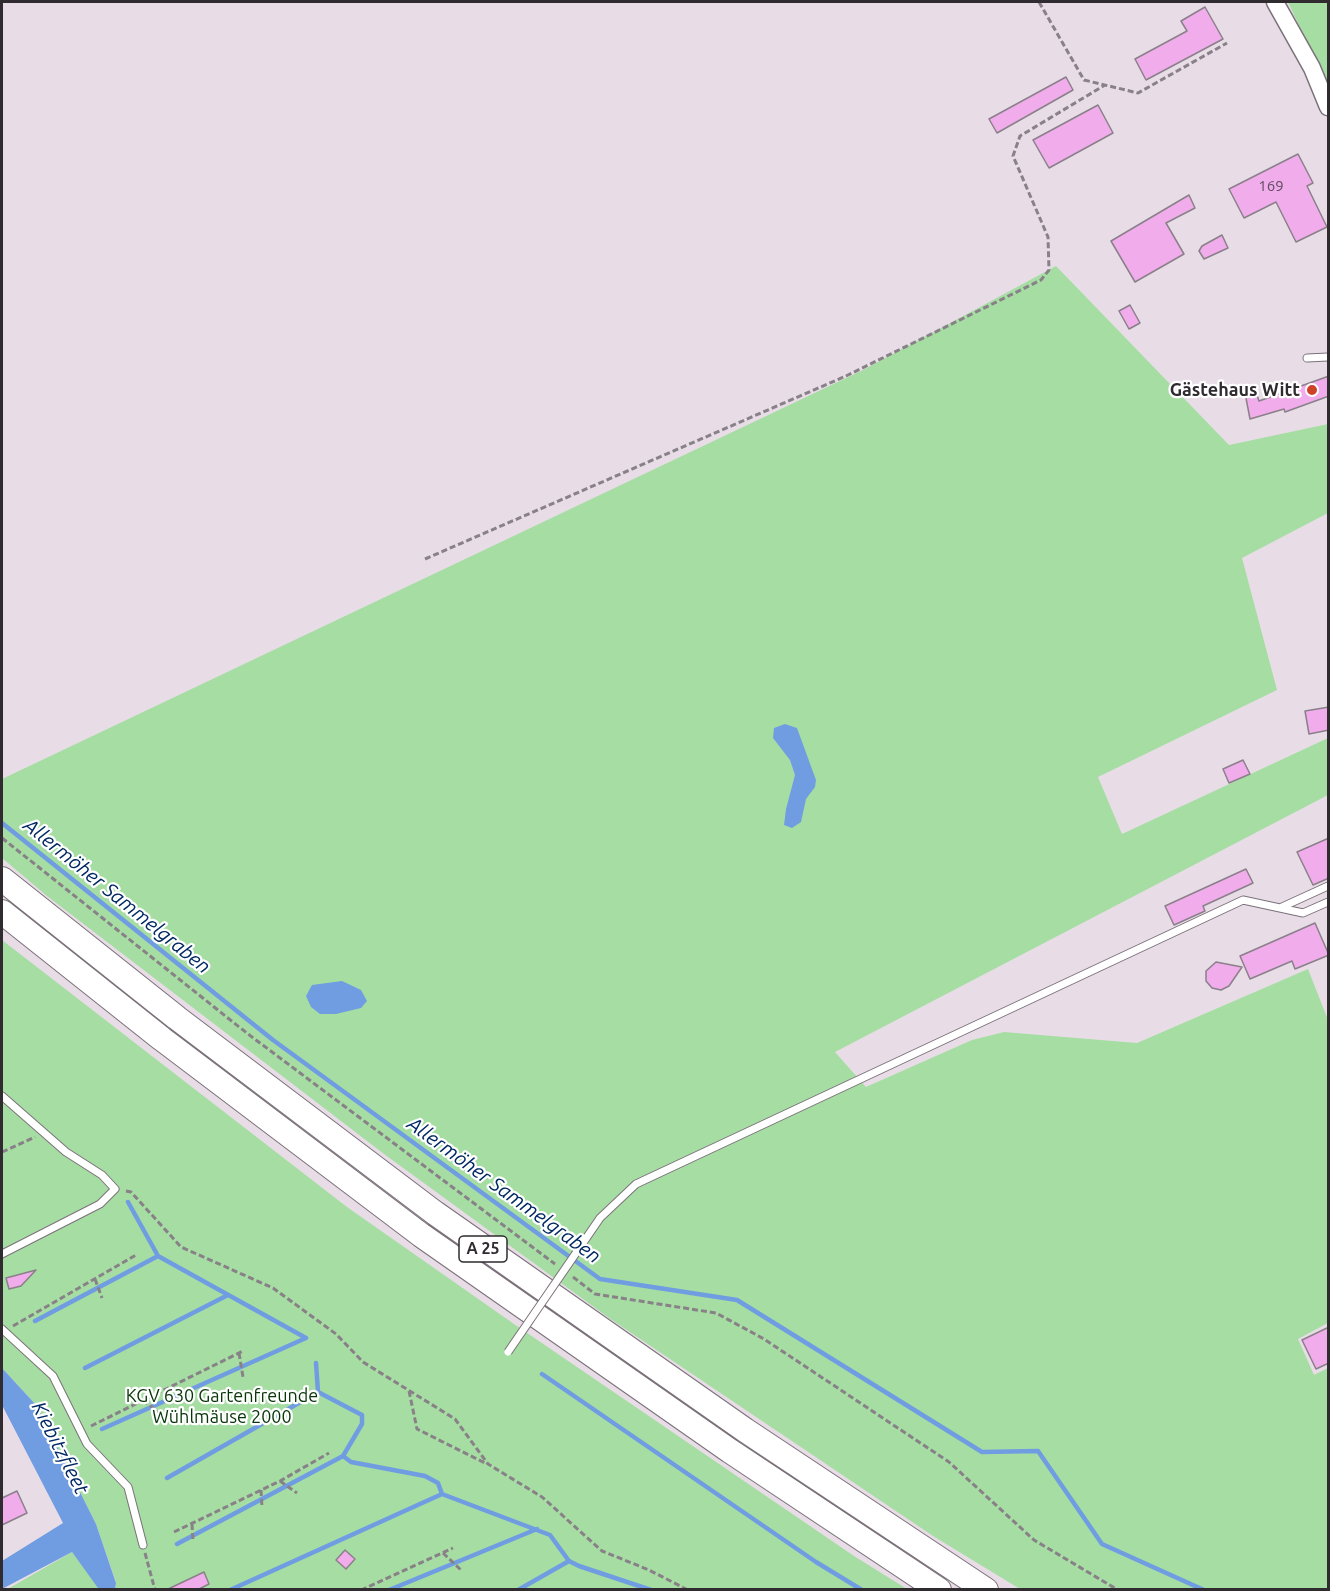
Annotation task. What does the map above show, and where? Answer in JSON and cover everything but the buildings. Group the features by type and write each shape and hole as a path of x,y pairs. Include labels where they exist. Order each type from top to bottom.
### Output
{"highway":[{"name":"A 25","path":"2,879 177,1018 435,1214 744,1430 986,1590"},
{"name":"A 25","path":"2,912 162,1039 421,1235 730,1451 939,1590"}],"street":[{"path":"1275,2 1312,68 1329,107"}],"lane":[{"path":"1307,358 1329,357"},
{"path":"1281,908 1329,886"},
{"path":"508,1352 600,1218 636,1184 1243,900 1304,913 1329,902"},
{"path":"2,1096 66,1152 102,1175 115,1189 100,1204 2,1254"},
{"path":"3,1330 53,1376 87,1444 128,1487 143,1545"}],"path":[{"path":"1039,2 1084,80 1138,93 1227,43"},
{"path":"425,559 846,376 1041,280 1049,270 1048,237 1013,156 1020,136 1106,85"},
{"path":"2,838 248,1034 558,1267"},
{"path":"2,1152 45,1132"},
{"path":"115,1189 131,1192 181,1246 273,1288 336,1334 363,1362 455,1419 488,1464"},
{"path":"3,1330 136,1255"},
{"path":"568,1274 595,1294 716,1313 764,1339 949,1462 1034,1540 1118,1590"},
{"path":"95,1279 102,1298"},
{"path":"81,1431 241,1352 243,1377"},
{"path":"409,1391 417,1429 488,1464 542,1497 602,1551 649,1570 688,1590"},
{"path":"143,1400 159,1413"},
{"path":"174,1532 280,1481 329,1454"},
{"path":"280,1481 297,1493"},
{"path":"261,1490 262,1508"},
{"path":"192,1524 194,1542"},
{"path":"143,1545 155,1590"},
{"path":"361,1590 453,1548"},
{"path":"443,1553 461,1570"}],"green space":[{"path":"1288,2 1328,2 1328,89"},
{"path":"1056,266 1229,445 1328,424 1328,513 1242,558 1277,690 1098,777 1122,834 1328,738 1328,795 835,1052 866,1087 972,1040 1004,1032 1137,1043 1308,969 1328,1020 1328,1323 1298,1339 1314,1375 1328,1368 1328,1589 1020,1589 933,1536 609,1318 384,1154 47,896 2,858 2,779 863,370"},
{"name":"KGV 630 Gartenfreunde Wühlmäuse 2000","path":"2,940 347,1207 854,1556 907,1589 115,1589 116,1582 96,1524 37,1406 2,1368"},
{"path":"72,1552 101,1589 6,1590"}],"water":[{"path":"785,724 797,728 816,780 815,787 806,799 801,822 792,828 784,825 795,775 790,760 773,738 774,728"},
{"path":"342,981 361,990 367,1001 361,1008 336,1014 320,1014 311,1007 306,996 312,985"},
{"path":"2,1368 37,1406 96,1524 116,1583 115,1589 98,1588 72,1552 2,1589 2,1561 63,1523 2,1405"}],"waterway":[{"name":"Allermöher Sammelgraben","path":"2,823 273,1040 600,1279 737,1300 982,1452 1038,1451 1102,1544 1204,1590"},
{"path":"128,1202 158,1256 306,1338"},
{"path":"35,1321 158,1256"},
{"path":"85,1368 228,1295"},
{"path":"102,1429 306,1338"},
{"path":"316,1363 318,1392 362,1415 362,1424 343,1456 351,1462 425,1476 438,1483 442,1494 550,1535 569,1561 651,1590"},
{"path":"542,1374 816,1562 862,1590"},
{"path":"167,1478 318,1392"},
{"path":"177,1544 343,1456"},
{"path":"230,1590 442,1494"},
{"path":"389,1590 537,1529"},
{"path":"518,1590 569,1561"}],"place":[{"name":"Gästehaus Witt","path":"1312,390"}],"water label":[{"name":"Kiebitzfleet","path":"60,1448"}]}
